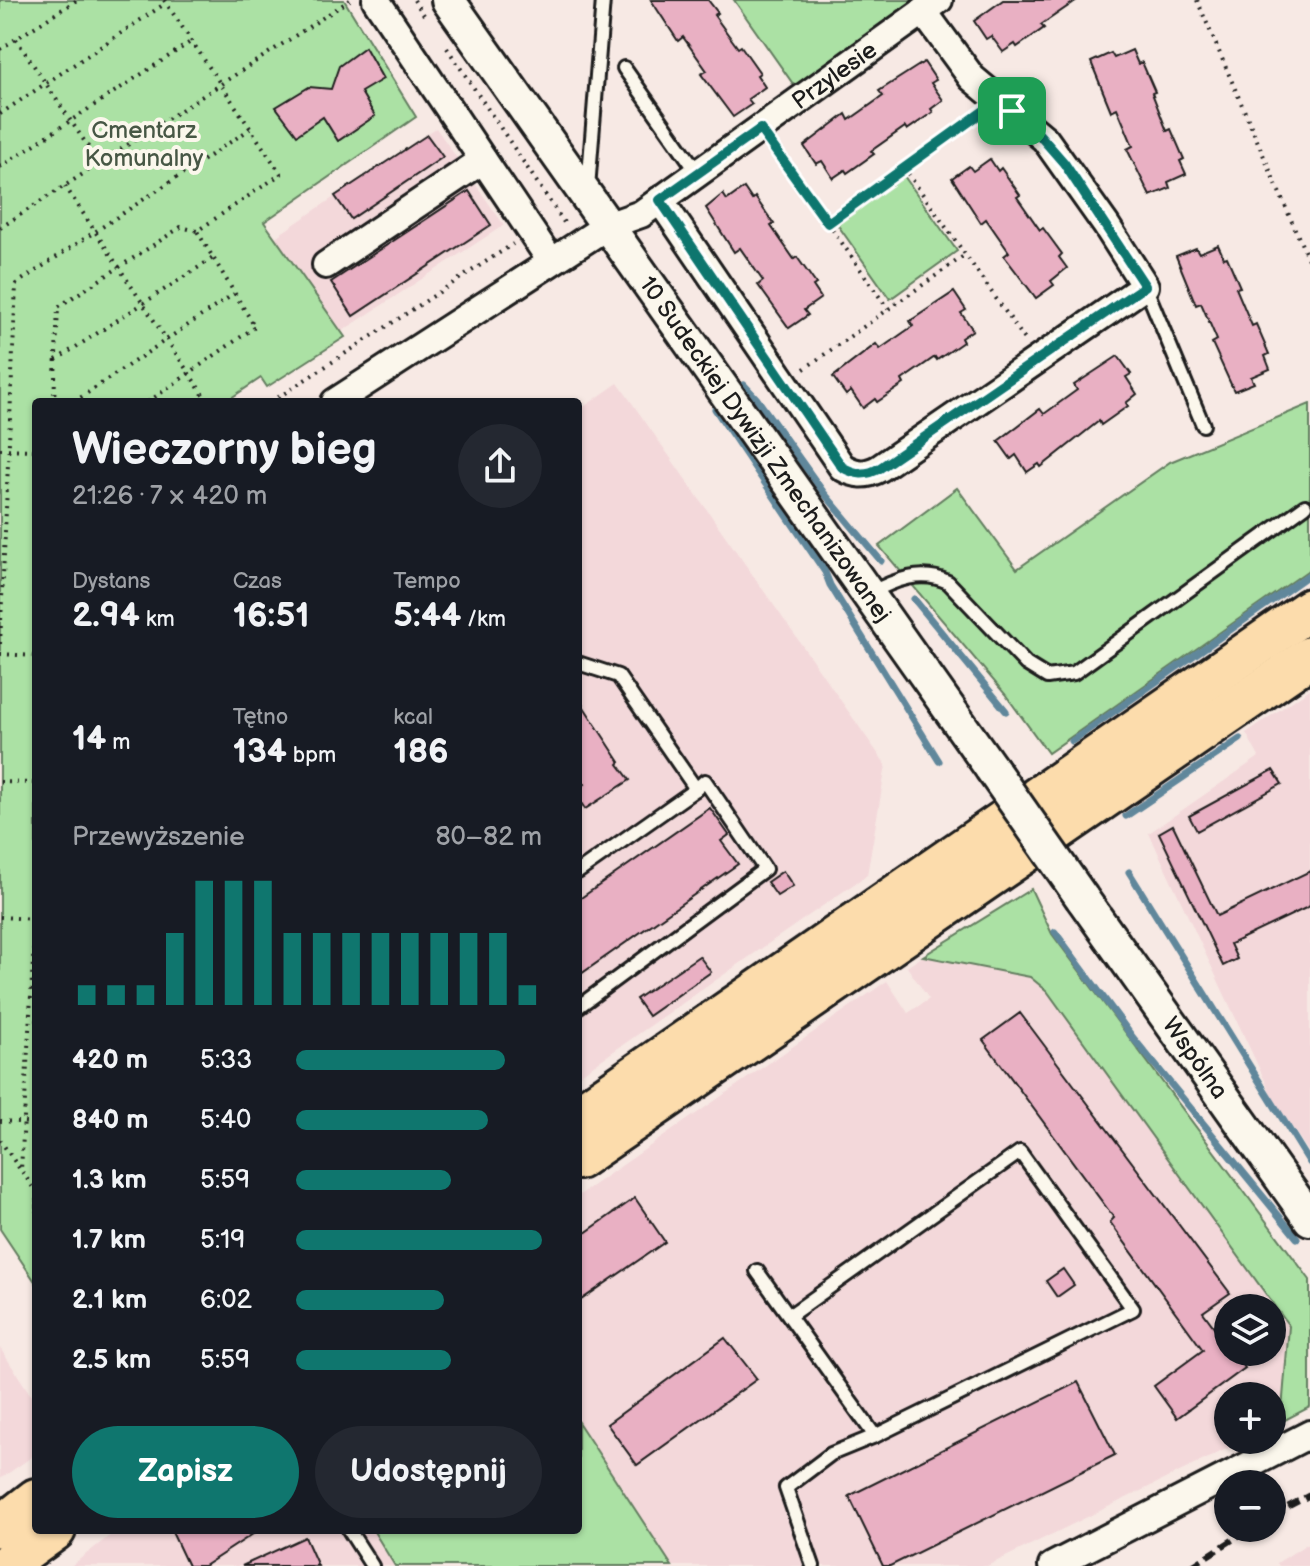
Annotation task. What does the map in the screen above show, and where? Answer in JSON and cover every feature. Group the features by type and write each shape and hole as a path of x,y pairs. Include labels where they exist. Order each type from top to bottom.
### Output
{"main road":[{"path":"582,1112 1310,609"},
{"path":"582,1156 1310,657"},
{"path":"0,1527 32,1502"},
{"path":"5,1566 49,1534"}],"street":[{"path":"376,0 551,261"},
{"path":"660,200 842,467 863,475 880,468 1145,286 1054,151 1036,131 972,78 931,6"},
{"name":"Przylesie","path":"341,398 607,226 641,214 931,6"},
{"name":"10 Sudeckiej Dywizji Zmechanizowanej","path":"440,12 607,226 1082,898"},
{"path":"326,265 483,160"},
{"name":"Wspólna","path":"1082,898 1310,1219"},
{"path":"1052,1566 1310,1434"}],"lane":[{"path":"587,199 603,0"},
{"path":"624,68 698,173"},
{"path":"1145,286 1203,425"},
{"path":"868,595 899,581 934,575 948,582 1026,664 1047,677 1074,673 1305,506"},
{"path":"582,664 618,676 696,789"},
{"path":"582,869 705,781 765,869 582,1004"},
{"path":"789,1316 1020,1152 1133,1309 875,1436 831,1454 786,1488 813,1566"},
{"path":"757,1271 875,1436"},
{"path":"352,1534 372,1566"}],"path":[{"path":"0,49 77,0"},
{"path":"0,228 350,0"},
{"path":"414,0 440,12"},
{"path":"1197,0 1310,264"},
{"path":"0,114 165,2 281,174 197,231"},
{"path":"439,37 572,233"},
{"path":"16,39 99,164"},
{"path":"0,167 192,41"},
{"path":"828,223 999,100"},
{"path":"0,644 16,284 250,129"},
{"path":"760,129 888,309"},
{"path":"905,169 1039,359"},
{"path":"65,186 205,398"},
{"path":"277,398 557,212"},
{"path":"54,398 58,307 181,227 197,231 255,327 154,398"},
{"path":"784,382 965,255"},
{"path":"56,360 213,258"},
{"path":"80,398 235,294"},
{"path":"0,449 32,450"},
{"path":"0,654 32,656"},
{"path":"0,782 32,783"},
{"path":"0,917 32,919"},
{"path":"21,1170 32,987"},
{"path":"0,1121 32,1123"},
{"path":"0,1140 32,1186"}],"shaded area":[{"path":"436,128 504,225 341,332 274,238"},
{"path":"618,383 886,765 867,875 582,1073 582,408"},
{"path":"1310,689 1310,1154 1274,1100 1149,833 1259,757 1246,733"},
{"path":"923,956 1030,977 1047,991 1265,1294 1214,1294 1214,1366 1286,1366 1284,1382 1214,1382 1216,1454 987,1566 672,1566 582,1428 582,1193 887,981 908,1013 929,999 907,967"},
{"path":"1286,1323 1289,1327 1286,1363"},
{"path":"0,1348 32,1397 32,1457 0,1479"},
{"path":"112,1534 375,1534 395,1566 71,1566"},
{"path":"1310,1542 1310,1566 1279,1566 1277,1563"}],"green space":[{"name":"Cmentarz Komunalny","path":"0,0 344,0 416,117 264,222 345,337 267,387 261,378 231,398 32,398 32,1277 0,1229"},
{"path":"734,0 939,0 803,98"},
{"path":"904,176 957,251 890,299 837,224"},
{"path":"1310,404 1310,569 1048,753 1005,694 879,546 957,488 1017,569 1170,462"},
{"path":"1031,889 1052,934 1310,1280 1310,1407 1286,1419 1284,1382 1289,1326 1286,1322 1286,1294 1266,1294 1047,991 1030,977 923,956"},
{"path":"582,1428 672,1566 395,1566 375,1534 582,1534"}],"building":[{"path":"651,0 708,0 718,13 714,15 760,73 757,75 765,87 748,99 752,104 733,117 701,74 707,71 683,37 678,41"},
{"path":"1003,0 1077,0 1041,25 1044,28 1017,47 1015,44 1003,52 991,36 986,39 974,21"},
{"path":"365,47 383,79 361,92 375,116 338,141 323,117 297,135 276,107 309,87 331,89 339,66"},
{"path":"1132,50 1138,64 1142,62 1167,131 1171,129 1184,159 1180,161 1186,174 1168,182 1170,188 1150,196 1127,149 1133,146 1117,108 1111,111 1091,62 1111,53 1114,58"},
{"path":"924,62 936,80 931,83 943,100 931,109 933,112 871,151 874,154 847,173 845,170 833,178 822,161 816,164 804,146 846,114 849,120 883,96 879,91"},
{"path":"427,135 443,157 351,219 335,196"},
{"path":"990,159 998,171 1001,168 1040,230 1043,228 1062,254 1059,257 1067,268 1051,281 1054,285 1036,298 1004,256 1009,252 986,219 981,223 952,178 969,166 973,171"},
{"path":"744,188 752,200 755,197 794,259 797,257 816,284 813,286 821,298 804,310 808,315 789,328 758,285 763,281 740,248 734,252 706,208 723,194 727,200"},
{"path":"469,191 491,225 353,316 331,282"},
{"path":"1218,245 1224,258 1227,257 1240,287 1236,288 1252,326 1256,324 1269,354 1265,356 1270,369 1251,377 1254,383 1234,391 1212,343 1217,340 1201,303 1196,305 1176,256 1196,248 1199,253"},
{"path":"954,292 966,310 961,313 973,330 961,338 963,342 902,380 904,384 877,402 875,399 863,408 851,391 846,395 833,377 876,344 880,349 913,326 910,321"},
{"path":"1118,356 1131,374 1126,377 1137,394 1126,403 1128,406 1101,425 1099,421 1041,467 1039,464 1027,472 1016,455 1011,459 998,441 1040,409 1044,414 1077,390 1074,385"},
{"path":"582,704 630,780 585,809 582,786 585,784 582,780"},
{"path":"1273,770 1282,784 1197,831 1189,816"},
{"path":"710,808 729,835 721,841 738,864 582,973 582,897"},
{"path":"1173,825 1217,916 1310,871 1310,906 1230,944 1237,959 1223,966 1159,833"},
{"path":"783,871 793,886 777,896 767,882"},
{"path":"699,956 711,972 648,1016 636,999"},
{"path":"1020,1013 1230,1293 1214,1294 1214,1304 1203,1312 1214,1327 1214,1366 1245,1368 1226,1382 1214,1382 1214,1391 1177,1418 1154,1386 1203,1350 1110,1222 1114,1218 983,1040"},
{"path":"635,1198 665,1242 582,1299 582,1235"},
{"path":"1063,1269 1074,1285 1057,1297 1046,1281"},
{"path":"725,1338 757,1379 637,1465 607,1424"},
{"path":"1078,1382 1115,1455 890,1566 883,1566 849,1496"},
{"path":"173,1534 253,1534 204,1566 188,1566"},
{"path":"305,1537 318,1566 242,1566"}],"waterway":[{"path":"744,385 824,493 881,561"},
{"path":"715,409 825,572 830,585 939,761"},
{"path":"1072,741 1310,574"},
{"path":"914,599 1006,711"},
{"path":"1126,816 1240,739"},
{"path":"1129,872 1310,1163"},
{"path":"1055,932 1134,1039 1297,1238"}],"railway":[{"path":"1286,1508 1310,1495"},
{"path":"1192,1566 1229,1542"}],"route":[{"path":"999,100 1012,111 1045,139 1064,163 1145,286 880,468 863,475 852,473 842,467 660,200 760,129 828,223 999,100"}]}
